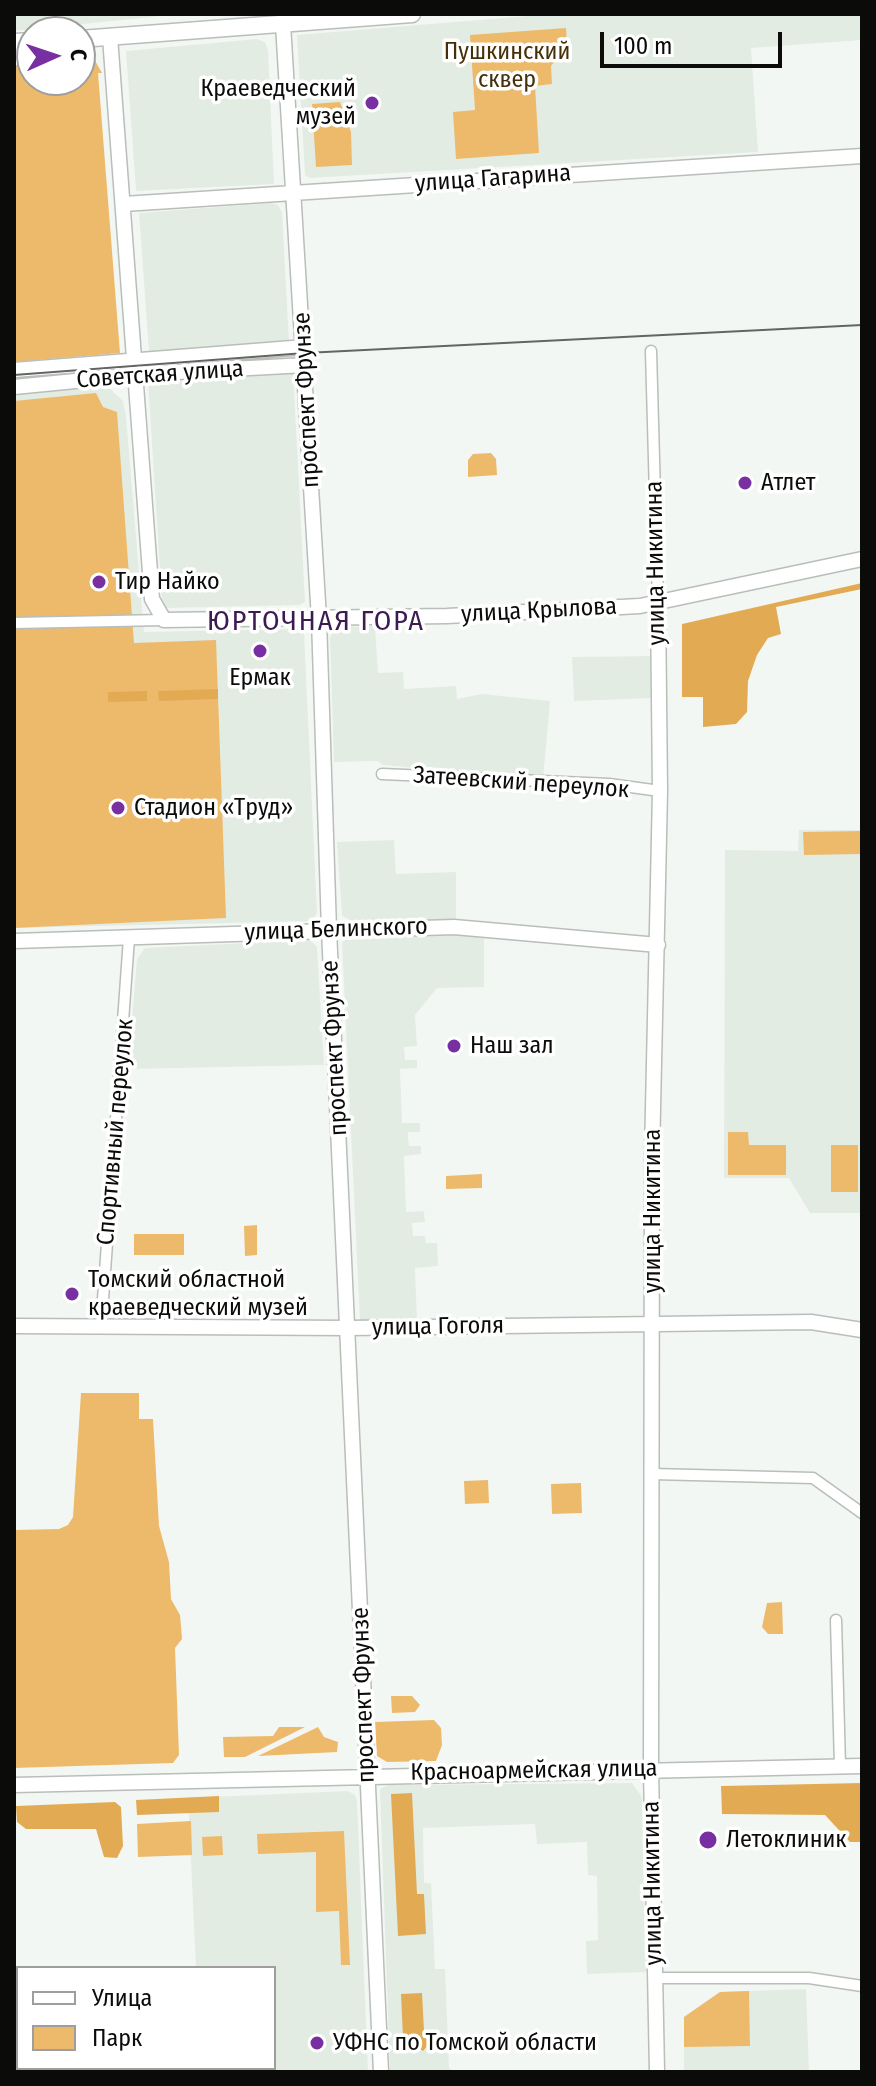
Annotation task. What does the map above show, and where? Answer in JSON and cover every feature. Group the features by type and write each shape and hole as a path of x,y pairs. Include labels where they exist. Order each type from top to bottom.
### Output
{"main road":[{"path":"96,39 412,14"}],"street":[{"name":"проспект Фрунзе","path":"283,24 305,347 319,619 329,930 381,2072"},
{"path":"14,623 164,620 152,599 138,375 134,359 110,37"},
{"name":"улица Гагарина","path":"124,204 862,156"},
{"name":"Советская улица","path":"14,370 305,347"},
{"name":"улица Никитина","path":"651,351 660,791 652,1154 651,1769 657,2072"},
{"name":"Советская улица","path":"14,387 138,375 306,365"},
{"name":"улица Крылова","path":"164,620 476,615 658,604 862,559"},
{"name":"Затеевский переулок","path":"382,774 609,784 660,791"},
{"name":"улица Белинского","path":"14,941 454,927 658,945"},
{"name":"Спортивный переулок","path":"101,1327 129,938"},
{"name":"улица Гоголя","path":"14,1326 349,1328 811,1322 862,1330"},
{"path":"652,1474 813,1478 862,1513"},
{"path":"836,1620 840,1766"},
{"name":"Красноармейская улица","path":"14,1785 862,1766"},
{"path":"655,1978 809,1978 862,1986"}],"shaded area":[{"path":"14,14 181,14 96,23 96,16 16,16 14,31"},
{"path":"552,14 862,14 862,40 751,48 758,152 310,178 305,175 297,35"},
{"path":"257,39 265,42 268,50 274,184 136,191 126,51"},
{"path":"278,205 282,212 289,342 149,352 139,213"},
{"path":"293,370 305,602 299,605 166,608 162,601 148,381"},
{"path":"105,384 123,401 126,416 144,632 299,629 304,632 317,913 312,921 14,928 14,395"},
{"path":"862,583 862,589 776,607 781,634 768,638 757,655 748,681 747,712 736,724 703,727 703,697 682,697 682,624"},
{"path":"375,626 378,673 403,672 404,689 456,686 457,699 482,694 550,701 543,779 383,765 377,761 334,762 330,638 333,631 342,627"},
{"path":"652,656 653,698 574,701 572,657"},
{"path":"218,689 218,699 159,701 158,691"},
{"path":"147,691 147,701 108,702 108,692"},
{"path":"799,830 862,830 862,1213 810,1213 789,1178 724,1178 725,850 798,851"},
{"path":"394,840 396,874 456,872 456,921 352,921 342,916 337,842"},
{"path":"484,935 484,987 437,988 415,1015 417,1046 404,1047 405,1060 417,1060 417,1068 400,1069 402,1123 420,1123 420,1132 408,1132 408,1137 409,1146 421,1146 421,1154 404,1156 406,1212 424,1211 425,1222 412,1223 413,1236 425,1236 426,1243 437,1243 438,1266 415,1268 417,1322 360,1321 342,943 345,940"},
{"path":"310,940 317,947 324,1065 128,1069 137,959 145,948"},
{"path":"632,1783 642,1797 646,1972 587,1974 586,1941 598,1940 597,1876 588,1875 587,1842 537,1844 535,1824 423,1828 424,1883 431,1883 435,1969 445,1969 449,2068 454,2072 390,2072 380,1789 388,1785"},
{"path":"862,1783 862,1842 850,1842 825,1815 722,1814 721,1786"},
{"path":"348,1791 355,1795 368,2072 200,2072 276,2070 276,1966 196,1966 188,1798"},
{"path":"412,1793 417,1894 424,1894 426,1934 398,1936 391,1794"},
{"path":"219,1796 219,1812 137,1815 136,1800"},
{"path":"115,1802 121,1807 123,1846 117,1858 104,1857 96,1829 26,1829 17,1822 16,1806"},
{"path":"806,1989 809,2072 684,2072 684,2017 720,1992"},
{"path":"422,1993 424,2031 434,2038 423,2051 403,2037 401,1994"}],"green space":[{"name":"Пушкинский сквер","path":"566,28 567,47 551,66 552,84 535,86 539,153 456,159 453,112 475,110 470,35"},
{"path":"96,62 102,73 98,73 120,353 14,362 14,64 16,96 96,96"},
{"path":"340,102 351,132 352,165 316,167 312,104"},
{"name":"Стадион «Труд»","path":"96,393 103,407 117,412 134,643 216,640 226,918 14,928 14,401"},
{"path":"491,453 496,459 497,475 468,477 468,460 473,454"},
{"path":"862,831 862,854 804,855 803,832"},
{"path":"728,1132 748,1132 749,1145 786,1145 786,1175 728,1175"},
{"path":"831,1145 858,1145 858,1192 831,1192"},
{"path":"482,1174 482,1188 446,1189 446,1176"},
{"path":"257,1225 257,1255 245,1256 244,1226"},
{"path":"134,1234 184,1234 184,1255 134,1255"},
{"path":"81,1393 139,1393 139,1419 153,1419 159,1526 169,1562 171,1599 180,1615 182,1639 175,1648 179,1755 173,1763 14,1768 14,1530 59,1529 68,1525 73,1517"},
{"path":"488,1480 489,1503 465,1504 464,1481"},
{"path":"581,1483 582,1513 552,1514 551,1484"},
{"path":"782,1602 783,1634 768,1634 762,1627 767,1603"},
{"path":"391,1696 412,1696 420,1705 415,1712 392,1713"},
{"path":"434,1720 441,1728 442,1745 436,1761 387,1762 377,1756 375,1722"},
{"path":"279,1727 305,1727 245,1757 224,1757 223,1737 273,1736"},
{"path":"318,1727 324,1737 338,1742 337,1752 258,1756"},
{"path":"191,1821 192,1855 138,1857 137,1824"},
{"path":"344,1831 350,1965 341,1965 339,1911 316,1912 316,1852 258,1854 257,1834"},
{"path":"222,1836 223,1855 203,1856 202,1837"},
{"path":"749,1991 750,2046 684,2047 684,2017 720,1992"}],"tram line":[{"path":"14,375 305,353 862,325"}],"place":[{"name":"Краеведческий музей","path":"372,103"},
{"name":"Атлет","path":"745,483"},
{"name":"Тир Найко","path":"99,582"},
{"name":"Ермак","path":"260,651"},
{"name":"Стадион «Труд»","path":"118,808"},
{"name":"Наш зал","path":"454,1046"},
{"name":"Томский областной краеведческий музей","path":"72,1294"},
{"name":"Летоклиник","path":"708,1840"},
{"name":"УФНС по Томской области","path":"317,2043"}],"district":[{"name":"ЮРТОЧНАЯ ГОРА","path":"316,622"}]}
